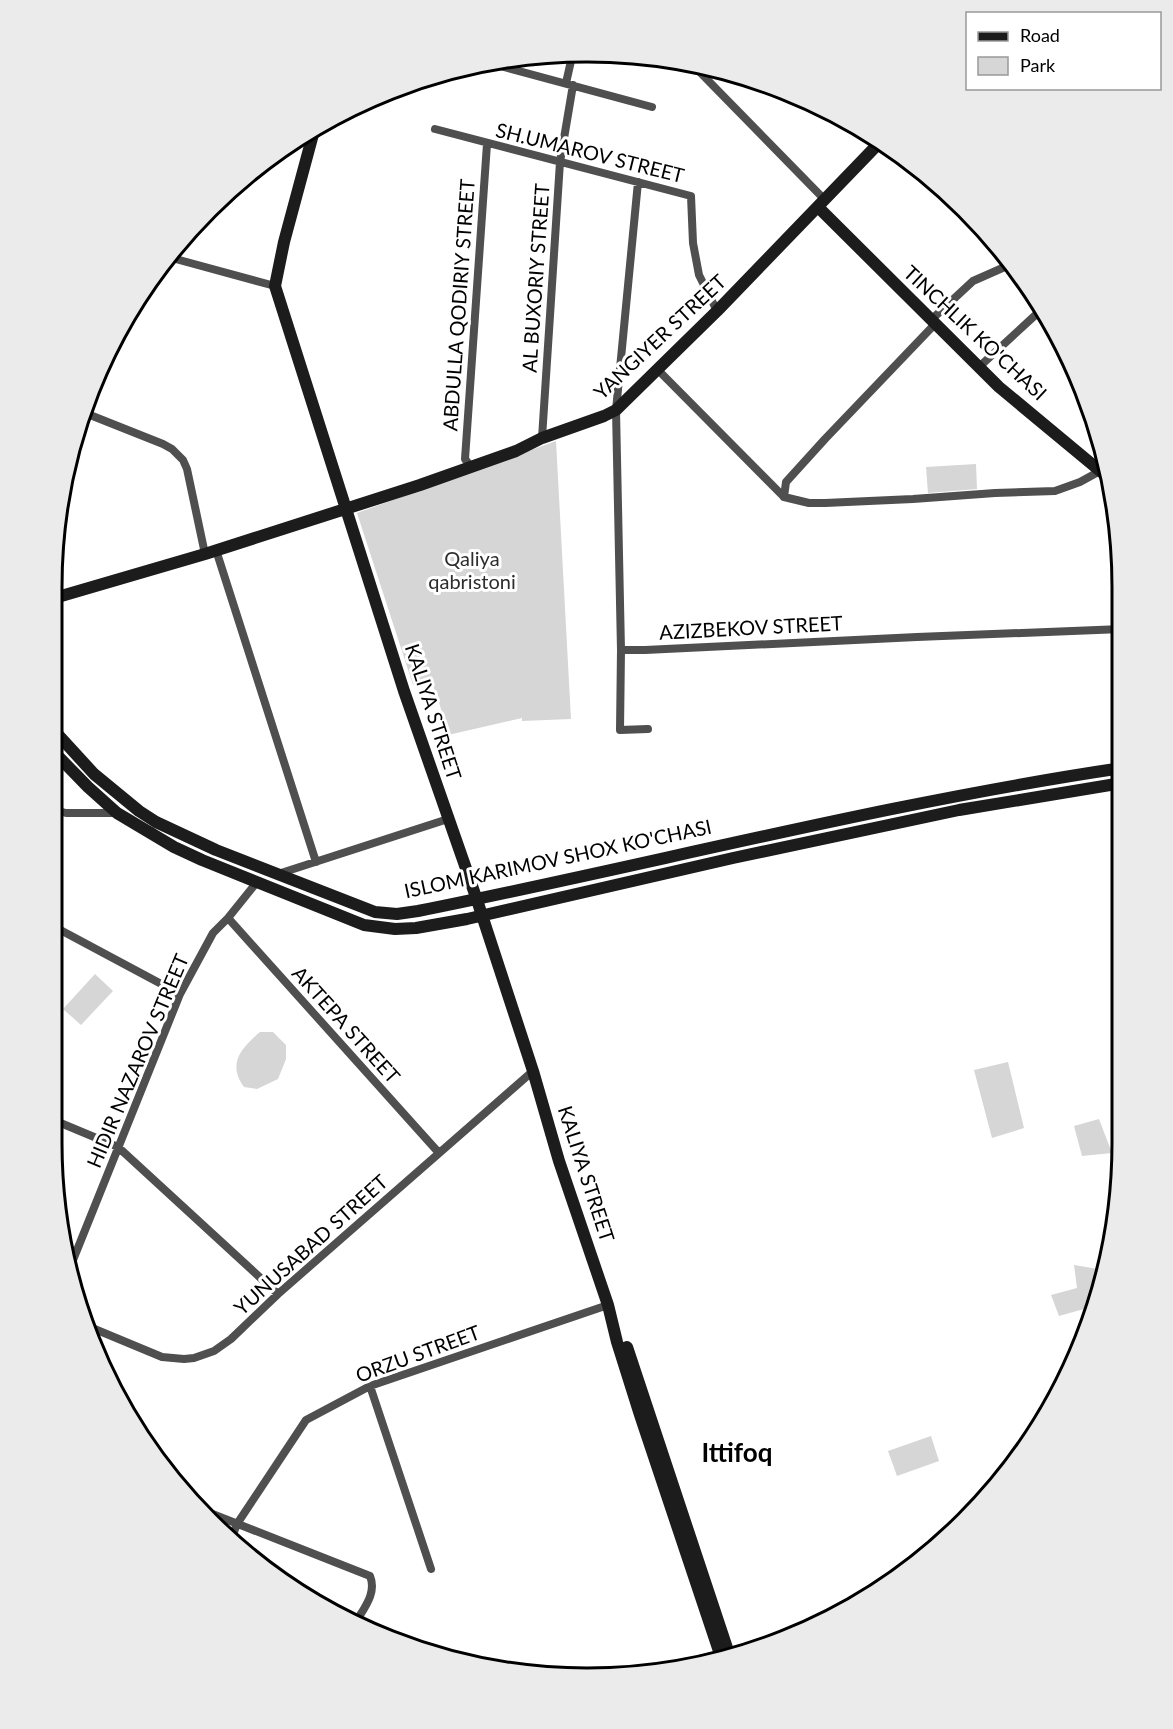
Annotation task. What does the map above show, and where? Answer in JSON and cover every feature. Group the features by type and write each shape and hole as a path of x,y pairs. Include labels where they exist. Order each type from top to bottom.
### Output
{"main road":[{"name":"KALIYA STREET","path":"312,140 284,242 275,286 404,691 477,900 608,1305 640,1415 719,1651"},
{"name":"YANGIYER STREET","path":"62,596 347,509 516,451 542,438 616,410 717,311 875,148"},
{"name":"TINCHLIK KO'CHASI","path":"822,203 933,322 999,387 1098,469"},
{"name":"ISLOM KARIMOV SHOX KO'CHASI","path":"62,739 97,776 156,822 216,850 375,912 387,913 418,911 477,900 733,842 1049,779 1112,770"},
{"name":"ISLOM KARIMOV SHOX KO'CHASI","path":"62,760 117,813 174,847 364,925 395,929 416,928 481,915 959,810 1112,785"},
{"path":"88,787 95,784 97,776"},
{"path":"916,806 911,810 917,819"},
{"name":"KALIYA STREET","path":"608,1305 629,1352 727,1648"}],"street":[{"name":"AL BUXORIY STREET","path":"542,438 560,162 572,62"},
{"path":"508,68 651,106"},
{"path":"702,75 822,203"},
{"name":"SH.UMAROV STREET","path":"435,129 691,196 693,243 699,274 717,311"},
{"name":"ABDULLA QODIRIY STREET","path":"471,467 465,459 487,144"},
{"path":"638,182 616,410 621,730 648,729"},
{"path":"176,259 275,286"},
{"path":"784,497 786,482 933,322 973,281 1003,267"},
{"path":"979,367 1035,315"},
{"path":"658,370 784,497 809,503 1055,491 1080,482 1098,472"},
{"path":"90,415 163,444 183,460 210,552 316,862"},
{"name":"AZIZBEKOV STREET","path":"621,650 1112,629"},
{"path":"62,812 117,813"},
{"path":"278,874 448,819"},
{"name":"HIDIR NAZAROV STREET","path":"74,1256 180,994 213,933 257,882"},
{"name":"AKTEPA STREET","path":"228,918 439,1154"},
{"path":"62,931 180,994"},
{"name":"YUNUSABAD STREET","path":"96,1330 162,1357 173,1359 194,1358 223,1346 278,1294 533,1071"},
{"path":"62,1124 118,1147 278,1294"},
{"name":"ORZU STREET","path":"234,1532 306,1420 370,1386 608,1305"},
{"path":"370,1386 431,1569"},
{"path":"217,1516 370,1576 373,1583 372,1595 360,1616"}],"green space":[{"name":"Qaliya qabristoni","path":"556,441 571,719 522,721 522,718 448,735 432,683 413,685 357,513"},
{"path":"976,464 977,489 928,493 926,467"},
{"path":"95,974 113,991 81,1025 63,1009"},
{"path":"260,1032 273,1032 286,1045 286,1059 278,1079 257,1089 244,1087 237,1071 238,1057 247,1044"},
{"path":"1008,1062 1024,1128 992,1138 974,1070"},
{"path":"1099,1119 1111,1153 1082,1156 1074,1126"},
{"path":"1074,1265 1096,1269 1085,1309 1059,1316 1051,1295 1077,1288"},
{"path":"931,1436 939,1461 897,1476 888,1451"}],"district":[{"name":"Ittifoq","path":"737,1453"}]}
